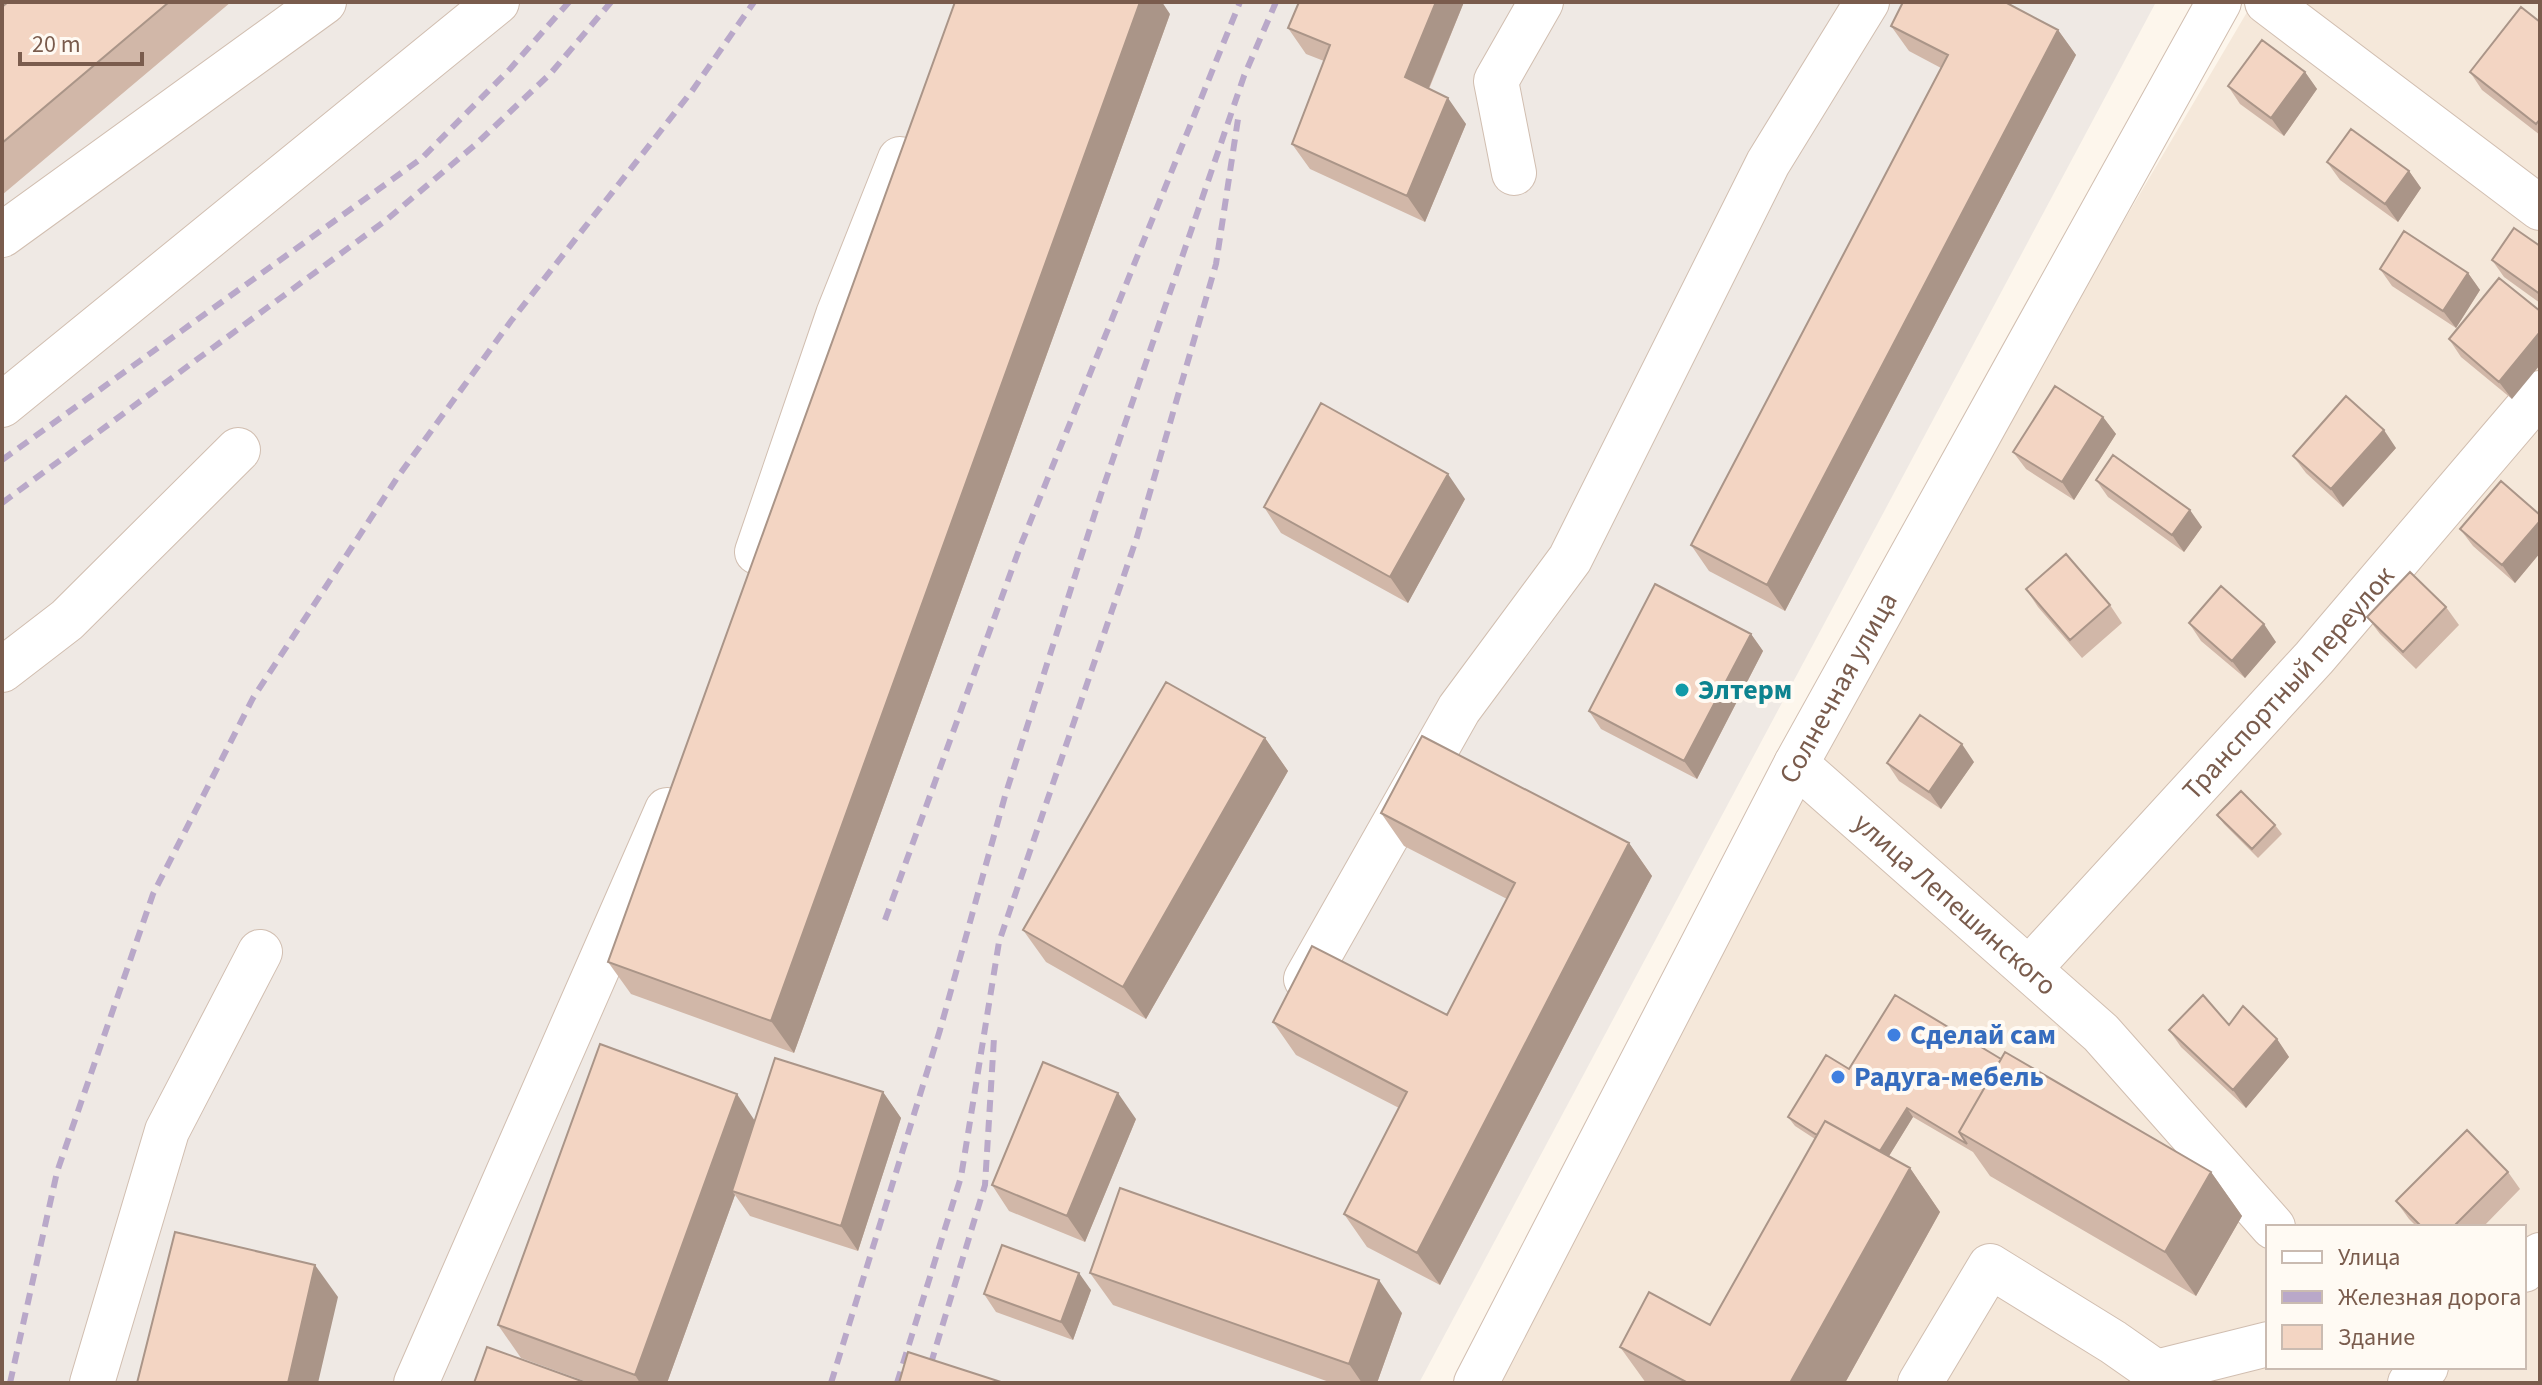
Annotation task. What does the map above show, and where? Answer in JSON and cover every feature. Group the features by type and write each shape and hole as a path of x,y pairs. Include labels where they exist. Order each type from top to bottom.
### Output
{"street":[{"path":"2,235 324,2"},
{"path":"2,405 497,2"},
{"path":"1514,173 1496,81 1541,2"},
{"path":"1306,979 1459,709 1570,559 1768,163 1867,2"},
{"name":"Солнечная улица","path":"1476,1383 1796,764 2219,2"},
{"path":"2267,2 2540,208"},
{"path":"742,595 838,315 917,116"},
{"name":"Транспортный переулок","path":"2029,969 2314,658 2540,393"},
{"path":"2,670 67,620 238,450"},
{"name":"улица Лепешинского","path":"1796,764 2101,1033 2271,1225"},
{"path":"416,1383 682,772"},
{"path":"92,1383 167,1131 260,952"},
{"path":"1920,1383 1990,1266 2156,1372 2266,1344"}],"shaded area":[{"path":"2,2 2156,2 1419,1383 2,1383"},
{"path":"2253,2 2540,2 2540,1383 1482,1383 1809,755"}],"building":[{"path":"8,2 169,2 2,143 2,7"},
{"path":"955,2 1140,2 771,1021 608,962"},
{"path":"1299,2 1436,2 1405,77 1448,98 1407,196 1292,144 1330,45 1288,28"},
{"path":"1903,2 2005,2 2058,30 1767,585 1691,545 1948,55 1891,26"},
{"path":"2521,7 2540,22 2540,119 2536,124 2470,72"},
{"path":"2262,40 2305,72 2271,118 2228,86"},
{"path":"2351,129 2409,171 2385,204 2327,162"},
{"path":"2514,228 2540,246 2540,294 2492,260"},
{"path":"2404,231 2468,273 2443,311 2380,269"},
{"path":"2499,278 2540,311 2540,332 2499,382 2449,339"},
{"path":"2055,386 2103,417 2062,482 2013,452"},
{"path":"2346,396 2384,430 2331,489 2293,456"},
{"path":"1321,403 1448,474 1390,577 1264,507"},
{"path":"2113,455 2190,510 2172,535 2096,480"},
{"path":"2501,481 2540,515 2540,521 2502,565 2460,529"},
{"path":"2066,554 2110,605 2070,640 2026,589"},
{"path":"2410,572 2446,607 2403,652 2367,617"},
{"name":"Элтерм","path":"1655,584 1751,634 1684,761 1589,711"},
{"path":"2221,586 2264,624 2232,661 2189,623"},
{"path":"1166,682 1265,738 1123,987 1023,930"},
{"path":"1920,715 1962,744 1929,792 1887,763"},
{"path":"1422,736 1629,843 1417,1253 1344,1214 1407,1092 1273,1022 1312,946 1447,1015 1515,883 1381,813"},
{"path":"2241,791 2275,825 2252,849 2217,815"},
{"path":"1895,995 2001,1059 1959,1132 1967,1144 1907,1108 1880,1151 1825,1121 1817,1135 1788,1117 1826,1055 1849,1069"},
{"path":"2203,995 2229,1025 2243,1006 2277,1039 2233,1090 2169,1030"},
{"path":"600,1044 737,1094 635,1375 498,1325"},
{"path":"2005,1052 2211,1172 2165,1252 1959,1132"},
{"path":"775,1058 883,1092 841,1226 732,1191"},
{"path":"1043,1062 1118,1093 1067,1216 992,1185"},
{"path":"1825,1121 1910,1168 1790,1383 1688,1383 1620,1347 1649,1292 1710,1325"},
{"path":"2467,1130 2508,1172 2455,1225 2420,1225 2396,1201"},
{"path":"1120,1188 1379,1280 1349,1364 1090,1273"},
{"path":"175,1232 315,1265 288,1383 137,1383"},
{"path":"1002,1245 1079,1273 1061,1322 984,1294"},
{"path":"487,1347 587,1383 474,1383"},
{"path":"908,1352 1004,1383 899,1383"}],"railway":[{"path":"2,460 422,158 510,69 569,2"},
{"path":"2,503 385,221 475,145 551,73 611,2"},
{"path":"10,1383 57,1172 153,894 253,698 397,478 511,321 692,91 754,2"},
{"path":"885,920 1020,547 1240,2"},
{"path":"831,1383 940,1030 1005,796 1102,491 1244,76 1276,2"},
{"path":"897,1383 961,1177 999,942 1137,537 1216,264 1238,119"},
{"path":"925,1383 985,1185 994,1038"}],"place":[{"name":"Элтерм","path":"1682,690"},
{"name":"Сделай сам","path":"1894,1035"},
{"name":"Радуга-мебель","path":"1838,1077"}]}
